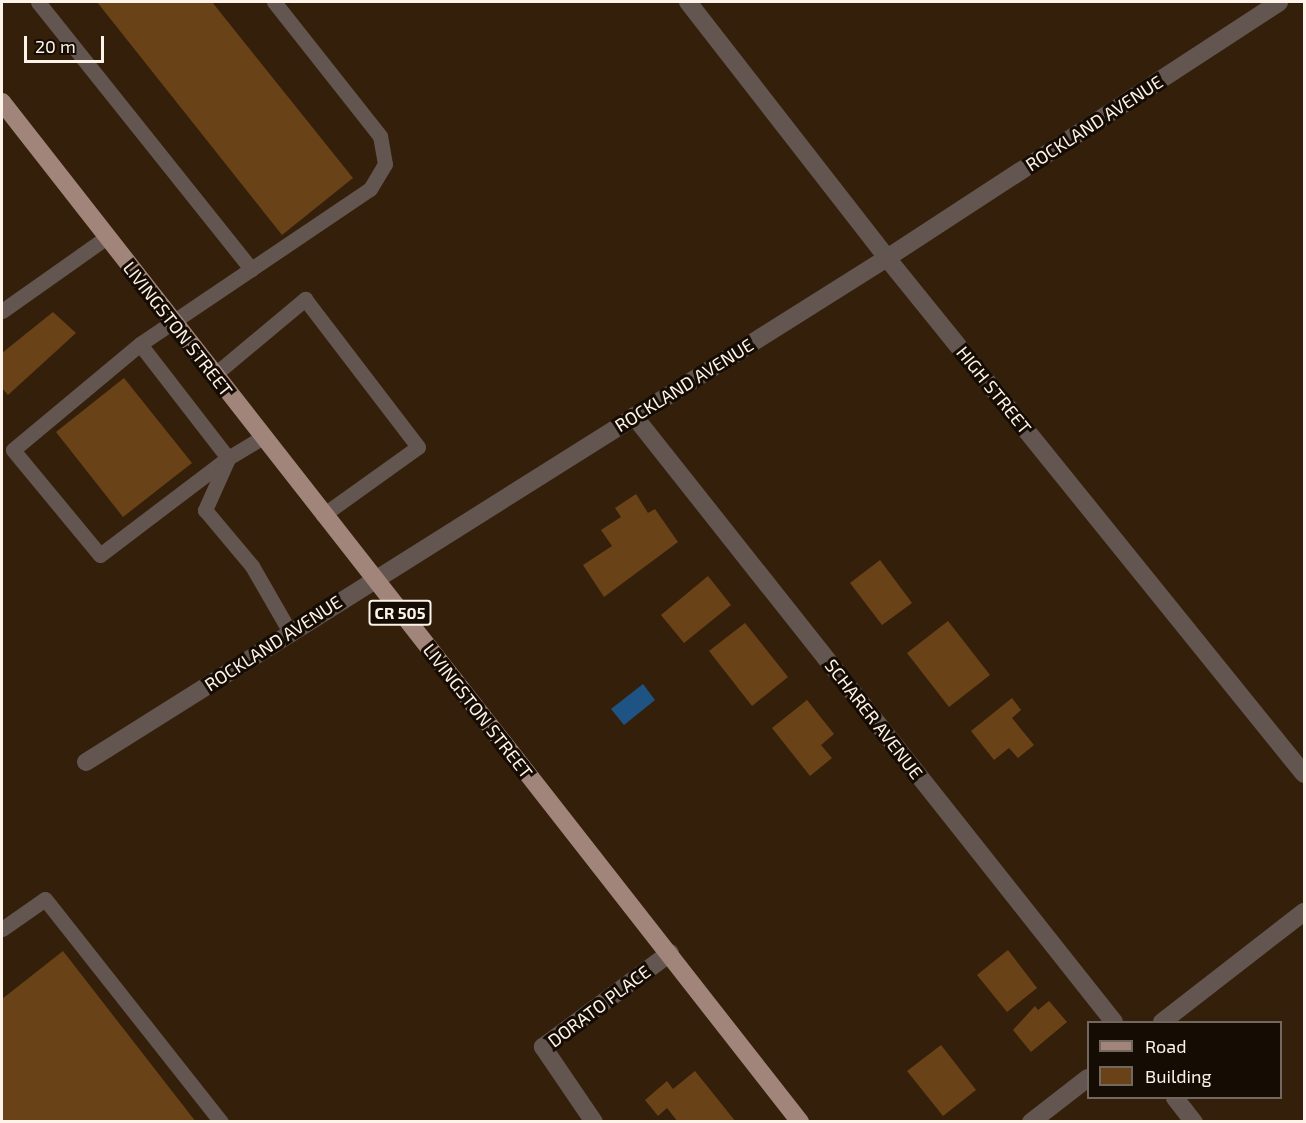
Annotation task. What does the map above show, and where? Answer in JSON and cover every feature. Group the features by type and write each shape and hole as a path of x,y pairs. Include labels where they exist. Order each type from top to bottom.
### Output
{"main road":[{"name":"LIVINGSTON STREET","path":"3,108 670,952 800,1122"}],"street":[{"name":"HIGH STREET","path":"688,2 887,258 1305,774"},
{"name":"ROCKLAND AVENUE","path":"86,762 887,258 1279,2"},
{"name":"SCHARER AVENUE","path":"634,416 1112,1021"},
{"path":"1165,1021 1305,912"},
{"name":"DORATO PLACE","path":"594,1122 543,1047 670,952"},
{"path":"1031,1122 1087,1080"},
{"path":"1176,1099 1194,1122"}],"lane":[{"path":"38,2 251,269"},
{"path":"263,437 228,458 100,555 14,450 140,344 370,189 384,164 380,136 274,2"},
{"path":"2,310 107,237"},
{"path":"214,375 305,299 418,447 323,515"},
{"path":"140,344 228,458"},
{"path":"228,458 206,510 252,566 291,632"},
{"path":"2,929 45,899 221,1122"}],"water":[{"path":"643,684 655,700 624,725 611,709"}],"building":[{"path":"97,2 212,2 353,178 282,235"},
{"path":"53,312 76,333 8,395 2,388 2,353"},
{"path":"124,378 192,463 123,517 56,432"},
{"path":"636,494 648,513 655,509 678,542 604,597 583,565 612,546 601,530 621,517 615,508"},
{"path":"880,560 912,603 882,625 850,583"},
{"path":"708,576 731,605 684,643 661,615"},
{"path":"948,621 990,675 949,707 907,653"},
{"path":"745,623 788,677 752,706 709,651"},
{"path":"1012,698 1021,710 1012,718 1034,745 1018,758 1009,748 994,760 971,731"},
{"path":"807,700 834,734 821,745 832,758 810,776 772,728"},
{"path":"1008,950 1037,988 1007,1012 977,975"},
{"path":"63,951 196,1122 2,1122 2,999"},
{"path":"1049,1001 1067,1022 1031,1052 1013,1030 1035,1006 1038,1010"},
{"path":"941,1045 976,1090 943,1116 907,1071"},
{"path":"695,1071 736,1122 678,1122 667,1108 658,1116 645,1100 667,1081 673,1089"}]}
